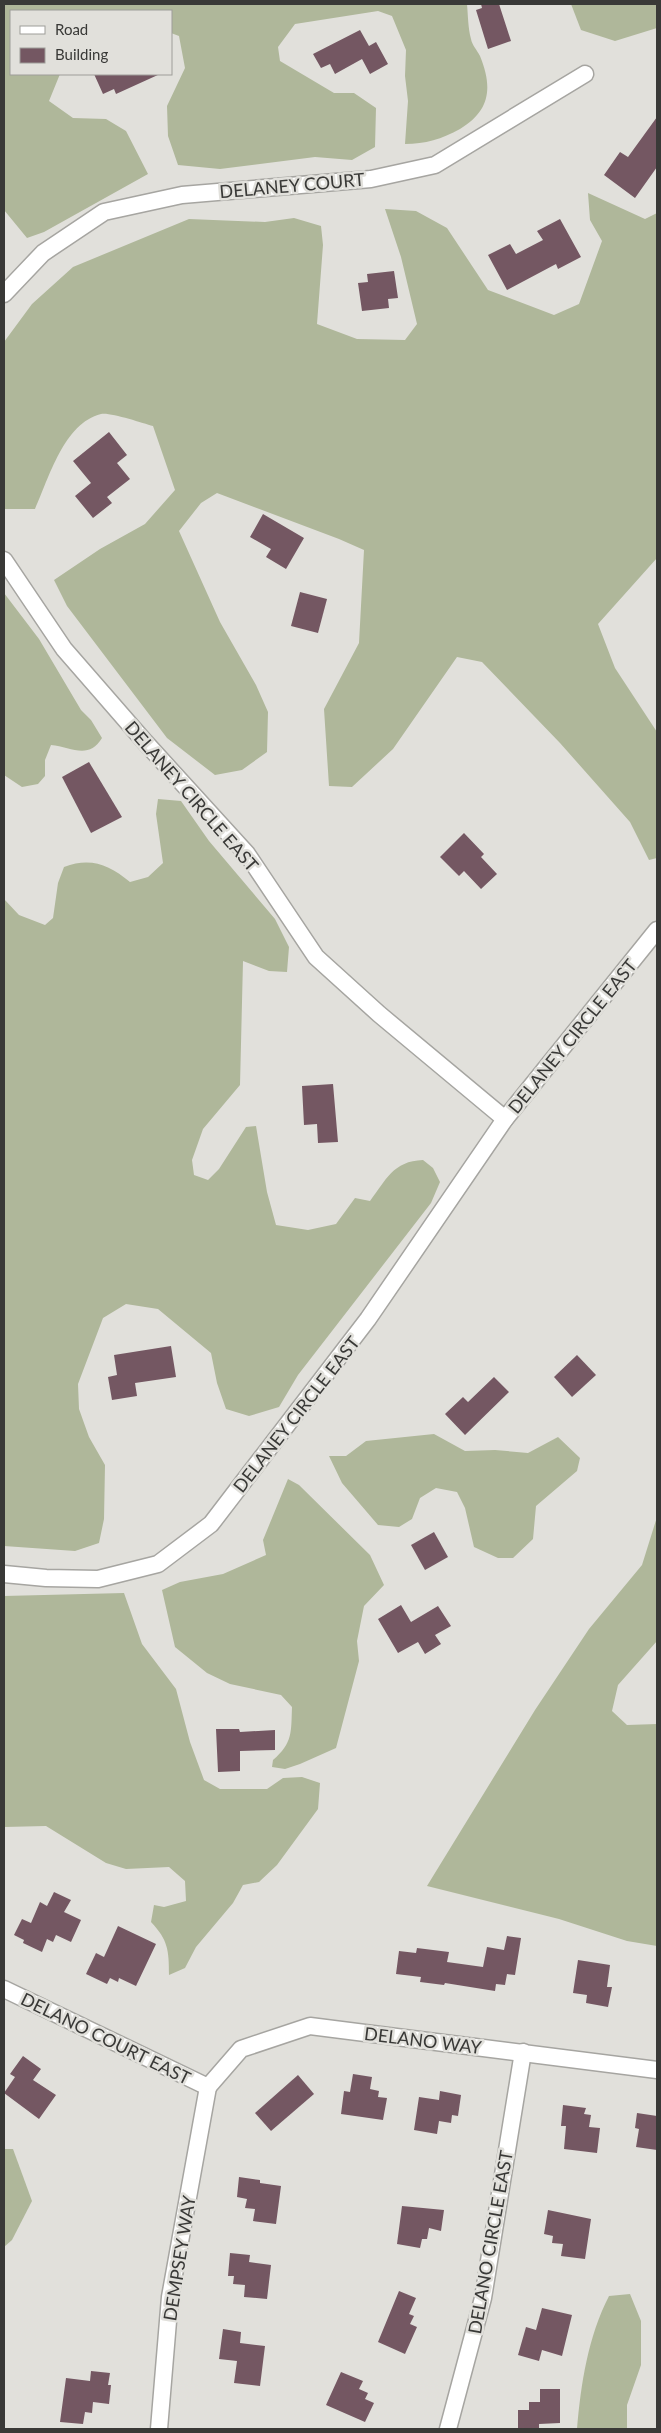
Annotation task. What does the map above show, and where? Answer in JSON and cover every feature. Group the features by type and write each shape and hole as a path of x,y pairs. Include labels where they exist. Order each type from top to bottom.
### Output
{"street":[{"name":"DELANEY COURT","path":"4,294 43,252 104,212 182,195 370,179 435,165 585,74"},
{"name":"DELANEY CIRCLE EAST","path":"4,560 64,649 145,742 247,854 316,957 379,1014 505,1119"},
{"name":"DELANEY CIRCLE EAST","path":"4,1574 46,1578 98,1579 158,1564 211,1524 368,1319 505,1119 657,930"},
{"name":"DELANO COURT EAST","path":"4,1989 208,2087"},
{"name":"DELANO WAY","path":"208,2087 241,2048 310,2026 657,2070"},
{"name":"DELANO CIRCLE EAST","path":"448,2429 483,2298 523,2052"},
{"name":"DEMPSEY WAY","path":"159,2429 170,2297 208,2087"}],"green space":[{"path":"4,4 467,4 472,41 484,68 487,88 486,98 478,114 460,129 447,136 433,140 405,144 408,101 405,76 406,50 392,16 378,11 295,24 278,47 280,61 334,93 354,93 376,108 375,147 352,160 315,157 220,169 178,165 168,136 167,106 185,68 179,36 172,33 172,10 10,10 10,75 60,75 49,101 73,118 106,119 126,131 148,174 44,232 27,238 4,210"},
{"path":"571,4 657,4 657,28 615,41 581,30"},
{"path":"588,193 645,219 657,213 657,558 598,624 615,668 657,732 657,858 649,860 630,822 560,743 482,662 457,657 393,749 352,787 329,786 324,709 359,643 364,550 217,493 201,503 179,531 220,622 256,685 268,712 267,752 242,770 215,775 167,738 67,606 54,580 100,549 145,524 175,490 153,426 105,414 88,419 77,428 59,453 35,509 4,509 4,342 32,304 73,267 189,219 265,222 294,218 321,226 323,245 317,324 357,339 405,340 417,324 401,257 385,209 416,211 447,228 488,290 554,315 579,304 602,241 590,220"},
{"path":"4,593 39,639 81,710 91,720 102,738 91,749 79,751 51,745 45,760 45,776 38,784 22,787 4,775"},
{"path":"158,799 181,801 209,841 275,919 289,947 287,972 269,971 243,961 240,1085 203,1129 192,1160 194,1175 208,1180 219,1169 246,1127 256,1126 267,1192 276,1225 308,1230 336,1224 355,1198 370,1201 391,1173 404,1164 423,1160 433,1168 440,1182 431,1203 298,1375 279,1407 249,1416 226,1409 217,1383 211,1353 158,1309 126,1304 103,1318 78,1384 79,1409 89,1437 105,1465 104,1519 99,1543 75,1551 4,1546 4,899 19,915 45,925 53,918 58,883 64,867 74,864 91,863 107,867 130,882 148,877 163,863 156,814"},
{"path":"434,1434 465,1451 495,1450 528,1453 558,1437 580,1458 577,1471 536,1506 533,1539 513,1558 498,1558 474,1547 465,1508 457,1492 436,1488 420,1498 412,1519 399,1527 378,1525 342,1483 329,1456 346,1456 366,1441"},
{"path":"288,1479 299,1485 370,1555 384,1585 364,1606 357,1641 359,1661 336,1748 285,1769 272,1767 273,1760 280,1754 290,1736 292,1707 281,1695 230,1684 207,1673 175,1647 162,1590 180,1582 223,1574 266,1555 263,1540"},
{"path":"657,1517 657,1641 618,1685 612,1711 627,1725 657,1724 657,1946 627,1941 559,1919 427,1886 535,1710 589,1629 642,1565"},
{"path":"124,1593 142,1644 176,1689 190,1742 204,1780 220,1789 267,1789 283,1778 302,1777 320,1783 318,1809 277,1865 259,1882 243,1885 233,1903 196,1947 185,1968 169,1975 169,1959 164,1940 151,1922 154,1905 164,1907 186,1901 185,1881 169,1867 126,1869 106,1863 46,1826 4,1827 4,1596"},
{"path":"4,2149 13,2149 32,2201 12,2240 4,2247"},
{"path":"630,2294 641,2321 641,2365 627,2405 627,2429 577,2429 587,2361 602,2312 609,2296"}],"building":[{"path":"481,4 499,4 511,41 488,49 476,10 482,8"},
{"path":"360,30 369,46 376,42 388,64 370,74 362,59 335,74 330,64 321,68 313,54"},
{"path":"94,75 158,75 116,94 114,89 103,94"},
{"path":"657,117 657,167 635,198 604,175 620,152 628,157"},
{"path":"560,219 581,257 558,269 556,264 507,290 488,255 510,244 516,254 543,240 537,231"},
{"path":"394,271 398,298 388,299 389,308 362,311 358,283 368,282 367,274"},
{"path":"109,432 127,455 117,463 130,479 107,497 112,503 93,518 75,496 91,483 73,461"},
{"path":"263,514 304,538 286,569 266,557 271,549 250,537"},
{"path":"300,592 327,599 318,633 291,626"},
{"path":"89,762 122,817 91,833 62,777"},
{"path":"464,833 484,854 481,857 497,874 481,889 464,871 459,876 440,857"},
{"path":"333,1084 338,1142 318,1143 317,1124 304,1125 302,1086"},
{"path":"171,1346 176,1377 135,1383 137,1396 112,1400 108,1377 117,1375 114,1355"},
{"path":"577,1355 596,1375 572,1397 554,1377"},
{"path":"494,1377 509,1392 465,1435 445,1414 463,1397 468,1402"},
{"path":"434,1532 448,1557 425,1570 411,1545"},
{"path":"401,1605 411,1622 438,1606 451,1626 435,1635 441,1644 425,1654 418,1642 398,1653 378,1619"},
{"path":"216,1729 239,1729 240,1732 275,1730 275,1750 240,1751 240,1771 218,1772"},
{"path":"54,1892 71,1900 64,1912 81,1920 71,1942 56,1935 53,1942 47,1939 42,1952 23,1943 24,1940 14,1935 22,1919 31,1923 40,1902 47,1906"},
{"path":"118,1926 156,1944 136,1986 119,1978 118,1982 110,1978 107,1984 86,1974 96,1953 104,1957"},
{"path":"507,1936 521,1938 515,1975 507,1974 505,1985 496,1984 495,1991 445,1983 444,1985 420,1982 421,1977 396,1974 399,1951 416,1953 417,1948 449,1952 447,1962 483,1967 487,1947 504,1950"},
{"path":"578,1960 610,1965 607,1987 612,1987 608,2007 586,2003 587,1995 573,1993"},
{"path":"23,2056 41,2069 33,2080 56,2095 39,2119 4,2093 15,2077 10,2074"},
{"path":"353,2074 372,2077 370,2089 379,2091 378,2097 387,2098 383,2120 341,2114 344,2091 350,2092"},
{"path":"298,2075 314,2094 271,2131 255,2113"},
{"path":"440,2091 461,2095 458,2116 452,2115 451,2123 439,2121 437,2134 414,2130 419,2097 439,2100"},
{"path":"563,2105 586,2108 584,2114 591,2115 589,2127 600,2128 597,2153 564,2149 566,2126 561,2126"},
{"path":"637,2113 657,2116 657,2150 636,2147 639,2129 635,2128"},
{"path":"239,2177 281,2186 276,2224 253,2221 255,2209 245,2208 247,2199 237,2197"},
{"path":"402,2206 444,2210 441,2231 429,2228 427,2239 422,2239 420,2248 397,2244"},
{"path":"548,2210 591,2219 585,2259 561,2256 563,2244 552,2243 553,2236 544,2234"},
{"path":"230,2253 250,2255 249,2262 271,2265 267,2299 244,2297 245,2285 233,2284 234,2276 228,2276"},
{"path":"399,2291 416,2298 409,2314 414,2316 410,2324 417,2327 405,2354 378,2342"},
{"path":"542,2308 572,2315 562,2356 542,2350 539,2361 518,2355 526,2327 536,2330"},
{"path":"223,2329 241,2332 240,2343 265,2346 260,2386 234,2383 237,2361 219,2359"},
{"path":"91,2371 110,2373 108,2385 111,2385 109,2404 93,2402 92,2413 85,2412 83,2424 60,2422 66,2378 90,2381"},
{"path":"341,2372 363,2381 359,2389 368,2393 365,2399 374,2403 365,2422 326,2405"},
{"path":"540,2389 560,2389 560,2423 539,2424 539,2429 518,2429 518,2410 529,2410 529,2402 540,2402"}]}
